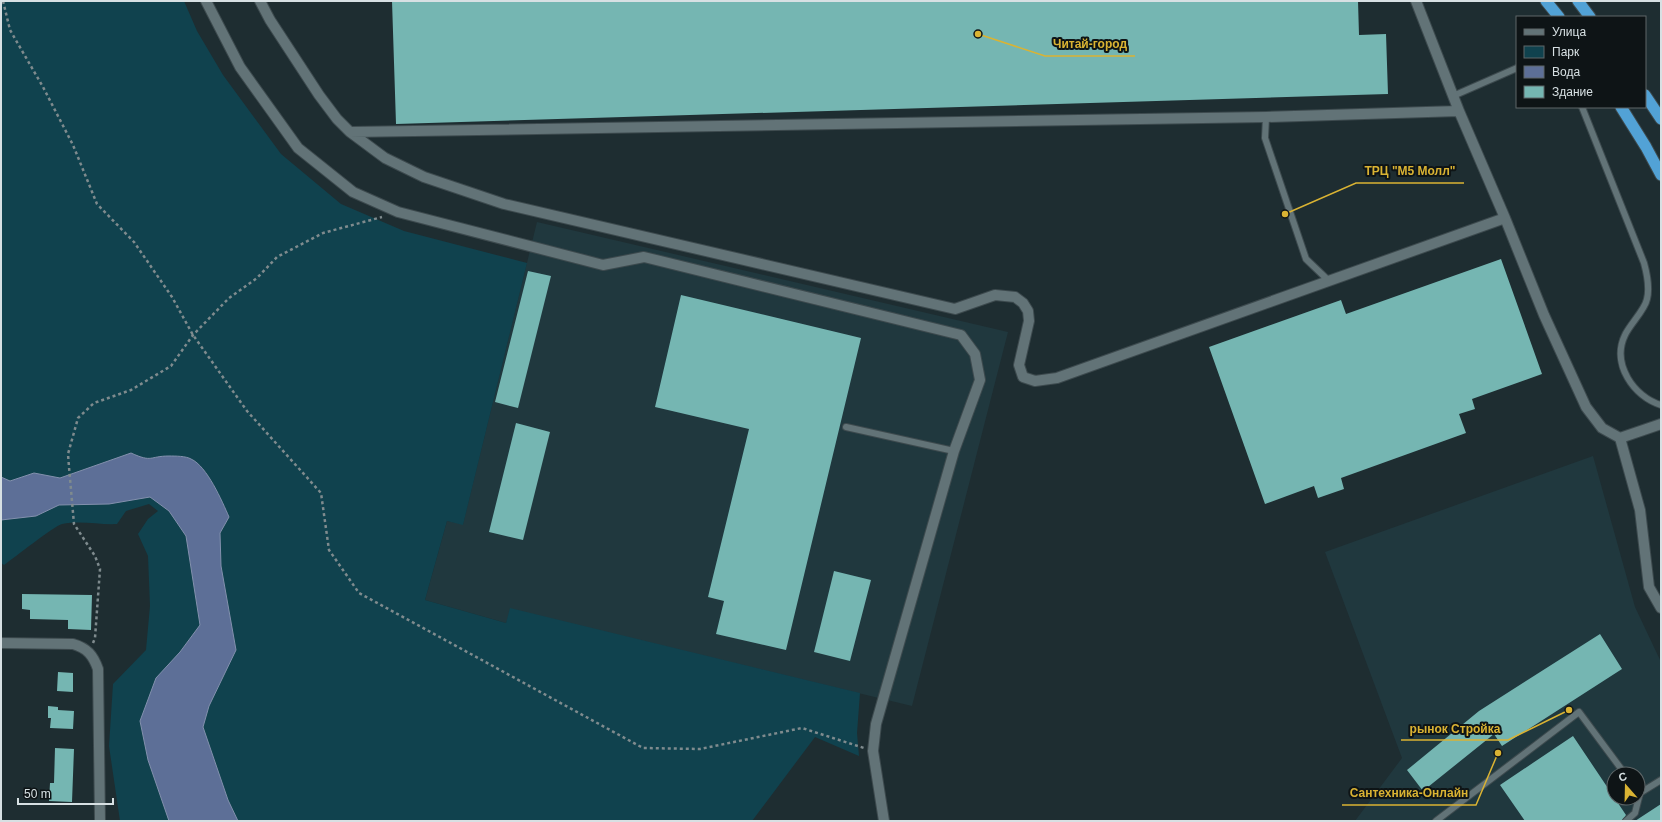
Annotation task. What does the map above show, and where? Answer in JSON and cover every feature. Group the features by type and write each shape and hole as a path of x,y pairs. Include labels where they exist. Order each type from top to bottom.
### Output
{"highway":[{"path":"1546,1 1558,16"},
{"path":"1578,1 1589,16"},
{"path":"1646,96 1661,119"},
{"path":"1622,108 1646,147 1661,175"}],"street":[{"path":"206,1 240,67 298,148 353,192 398,212 604,265 644,257 961,335 975,354 980,380 954,451 876,724 873,751 884,821"},
{"path":"260,1 270,20 319,95 337,119 350,132 385,158 424,177 504,204 955,308 995,295 1015,297 1023,303 1028,311 1029,321 1019,365 1024,377 1035,381 1057,378 1505,218"},
{"path":"1416,1 1459,111 1505,218 1544,315 1586,407 1602,428 1620,438 1640,510 1649,587 1661,608"},
{"path":"350,132 1266,116 1459,111"},
{"path":"1620,438 1661,424"},
{"path":"1,643 73,644 82,646 89,651 98,669 100,821"}],"lane":[{"path":"1453,96 1516,68"},
{"path":"1582,108 1647,274 1649,288 1647,301 1623,338 1621,351 1622,365 1626,376 1642,396 1661,405"},
{"path":"1266,116 1265,138 1306,260 1328,280"},
{"path":"846,427 954,451"},
{"path":"1436,821 1579,712 1619,766"},
{"path":"1646,788 1661,780"},
{"path":"1626,821 1634,813 1636,806"}],"path":[{"path":"3,1 10,30 43,87 73,145 97,204 134,242 172,297 193,334 247,411 321,493 329,550 358,593 643,748 700,749 802,728 873,751"},
{"path":"89,651 95,638 100,568 95,556 74,524 68,454 78,418 94,403 131,390 171,366 193,334 228,298 257,278 277,257 323,233 398,212"}],"shaded area":[{"path":"537,222 1008,332 912,706 511,609 506,623 425,600 447,521 463,524"},
{"path":"1593,456 1635,607 1661,662 1661,821 1355,821 1402,758 1325,552"}],"green space":[{"path":"1,1 184,1 197,31 223,75 281,154 341,204 404,231 527,263 463,525 447,521 425,600 506,623 510,608 860,693 857,733 859,756 815,737 752,821 238,821 228,800 203,727 209,706 236,650 221,566 220,533 229,517 208,476 197,463 189,458 180,456 163,456 143,458 131,453 60,478 34,473 10,481 1,477"},
{"path":"150,497 169,511 186,536 200,625 180,652 140,721 148,760 169,821 120,821 109,746 113,684 146,650 150,606 148,556 138,534 148,519 158,511 149,504 126,511 117,524 76,522 62,524 4,565 1,563 1,520 36,516 59,505 109,504"}],"water":[{"path":"131,453 143,458 163,456 183,457 189,458 197,463 208,476 229,517 220,533 221,566 236,650 209,706 203,727 228,800 238,821 169,821 148,760 140,721 156,678 180,652 200,625 186,536 169,511 150,497 109,504 59,505 36,516 1,520 1,477 10,481 34,473 60,478"}],"building":[{"path":"392,1 1358,1 1359,35 1386,34 1388,94 396,124"},
{"path":"1501,259 1542,374 1472,399 1475,409 1459,414 1466,433 1341,478 1344,489 1318,498 1314,486 1265,504 1209,347 1341,300 1346,314"},
{"path":"528,271 551,276 518,408 495,402"},
{"path":"681,295 861,338 786,650 716,634 724,601 708,597 749,429 655,407"},
{"path":"516,423 550,432 523,540 489,532"},
{"path":"834,571 871,580 850,661 814,652"},
{"path":"22,594 92,595 91,630 68,629 68,620 30,619 30,610 22,609"},
{"path":"1600,634 1622,669 1502,746 1494,734 1423,791 1407,770 1479,711"},
{"path":"58,672 73,673 73,692 57,691"},
{"path":"48,706 58,707 58,710 74,711 73,729 50,728 51,718 48,718"},
{"path":"1573,736 1606,785 1606,806 1620,806 1626,815 1622,821 1525,821 1500,785"},
{"path":"55,748 74,749 72,802 49,801 50,783 54,783"},
{"path":"1661,804 1661,821 1635,821"}],"place":[{"name":"Читай-город","path":"978,34"},
{"name":"ТРЦ \"М5 Молл\"","path":"1285,214"},
{"name":"рынок Стройка","path":"1569,710"},
{"name":"Сантехника-Онлайн","path":"1498,753"}]}
